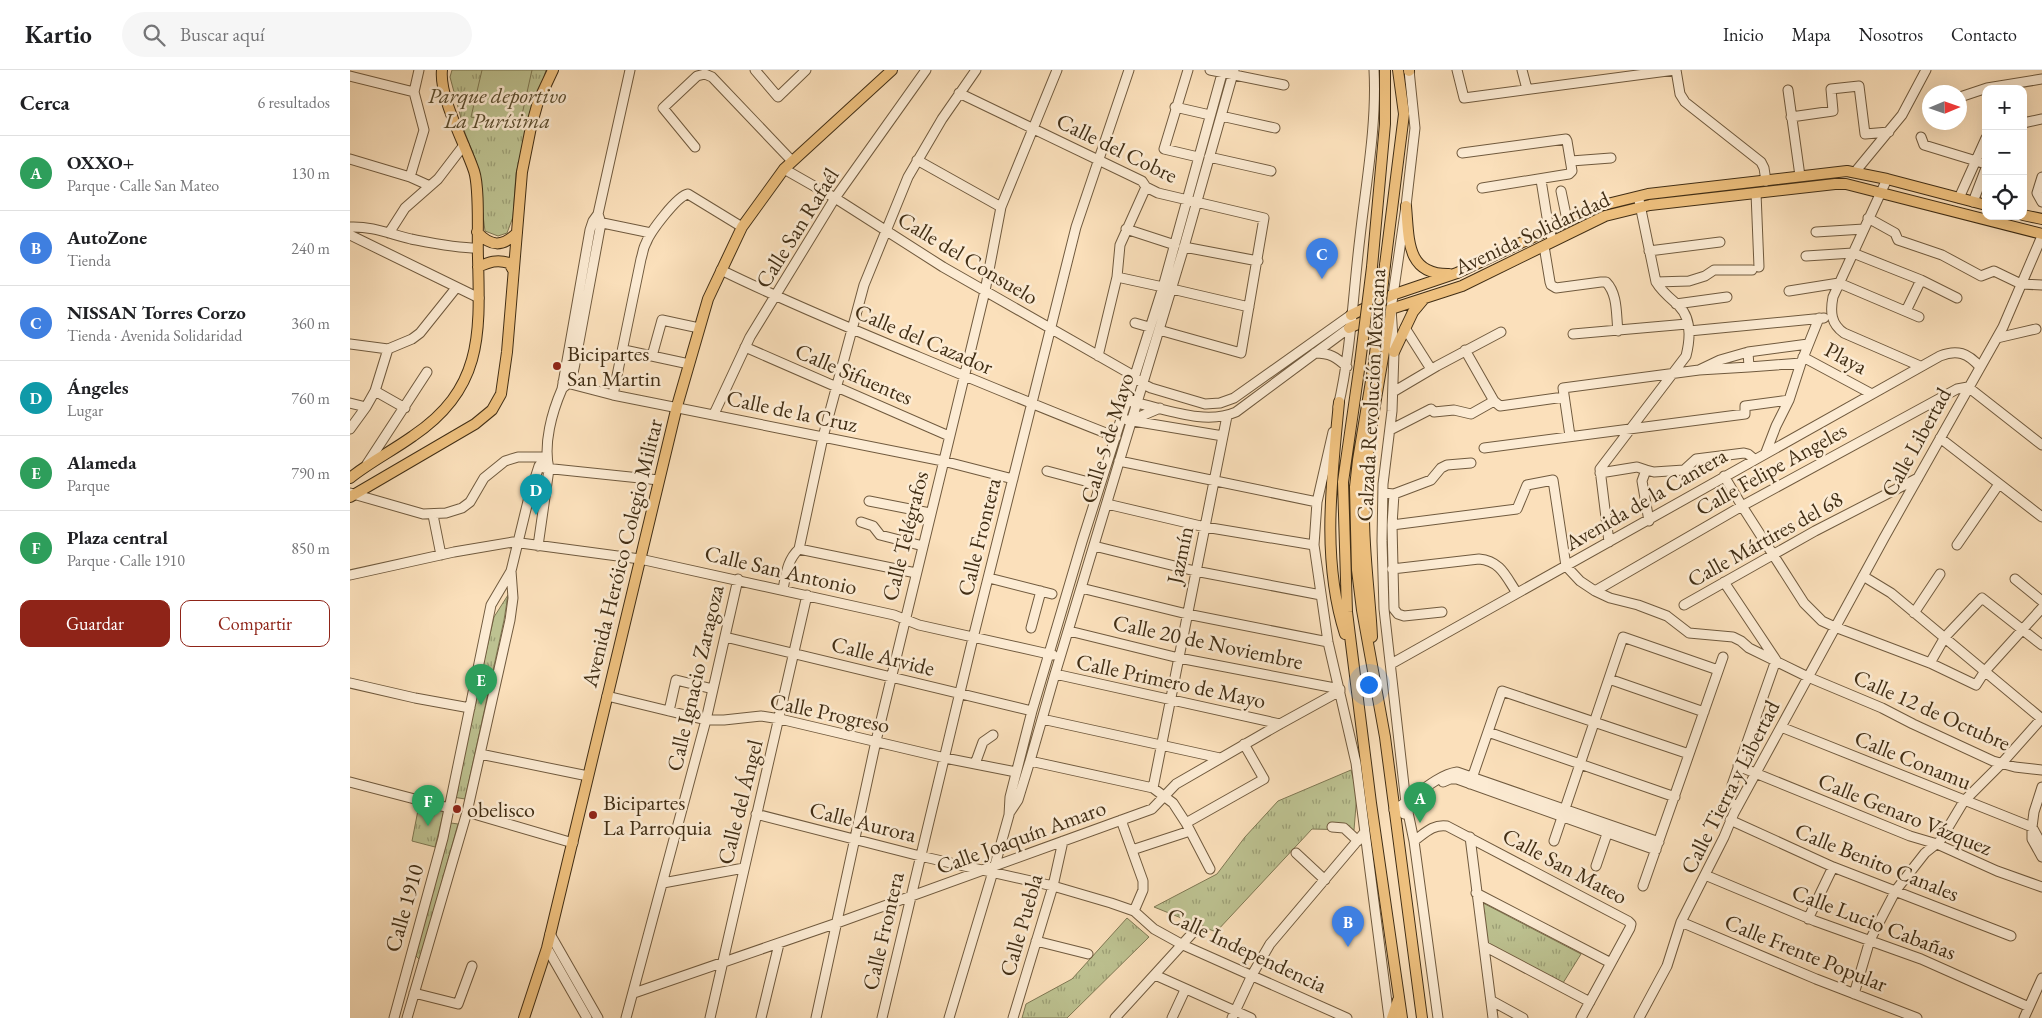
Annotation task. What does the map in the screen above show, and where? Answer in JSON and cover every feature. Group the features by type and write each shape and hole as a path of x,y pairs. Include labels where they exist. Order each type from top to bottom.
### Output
{"main road":[{"path":"350,478 431,423 457,395 469,373 476,350 478,267 475,173 444,92 442,70"},
{"path":"352,495 475,424 492,410 501,394 505,376 522,172 538,102 553,70"},
{"name":"Avenida Heróico Colegio Militar","path":"524,1018 547,948 677,406 708,299 742,227 788,165 892,70"},
{"name":"Calzada Revolución Mexicana","path":"1385,70 1385,124 1372,267 1343,482 1347,603 1361,763 1402,1018"},
{"name":"Calzada Revolución Mexicana","path":"1398,70 1404,114 1374,363 1358,460 1355,530 1362,610 1385,736 1422,1018"},
{"name":"Avenida Solidaridad","path":"1351,315 1392,295 1458,274 1599,206 1638,195 1800,176 1855,172 1982,205"},
{"name":"Avenida Solidaridad","path":"1349,328 1391,309 1462,286 1605,216 1640,207 1835,184 1854,185 2042,235"},
{"path":"1406,206 1410,247 1420,266 1436,274 1458,274"},
{"path":"2027,216 2042,219"},
{"path":"477,232 484,240 494,243 510,240 517,233"},
{"path":"478,267 493,260 501,260 509,263 513,270"},
{"path":"1394,352 1413,312 1423,300"},
{"path":"1375,675 1365,554 1364,508 1366,468 1391,309"},
{"path":"1340,402 1330,499 1332,551 1336,599 1352,654"},
{"path":"1390,1018 1399,996"}],"street":[{"path":"410,177 424,130 414,92 419,70"},
{"path":"538,546 549,469 546,456 555,405 576,358 597,219 630,70"},
{"path":"755,70 778,97 806,70"},
{"name":"Calle San Rafaél","path":"714,414 745,347 835,198 926,70"},
{"path":"782,589 788,563 793,554 799,549 823,437 854,329 864,285 885,230 917,160 976,70"},
{"name":"Calle Telégrafos","path":"816,1018 890,678 985,291 1001,207 1057,70"},
{"name":"Calle Frontera","path":"882,1018 973,638 1076,227 1129,70"},
{"path":"1188,70 1175,107 1164,149 1198,157"},
{"path":"1210,70 1233,73 1284,85"},
{"name":"Calzada Revolución Mexicana","path":"1374,70 1375,85 1372,120 1349,328 1347,367 1317,502 1314,545 1328,642 1361,763 1364,833 1390,1018"},
{"name":"Calzada Revolución Mexicana","path":"1409,70 1414,128 1406,206 1391,309 1394,352 1393,392 1383,493 1384,609 1406,808 1414,841 1438,1018"},
{"path":"1457,70 1464,98 1528,88 1676,70 1680,94 1686,102 1761,162 1766,181"},
{"path":"1522,70 1528,88"},
{"path":"1855,172 1902,115 1926,70"},
{"name":"Calle 5 de Mayo","path":"1180,246 1187,201 1223,71"},
{"name":"Calle 5 de Mayo","path":"1009,815 1018,800 1030,761 1159,330 1167,288 1196,203 1233,73"},
{"name":"Calle del Consuelo","path":"695,147 663,108 697,76 705,74 712,77 788,165 835,198 943,267 1134,376"},
{"path":"350,76 414,92"},
{"path":"1967,95 1987,88 2042,79"},
{"path":"1791,117 1833,110 1831,89 1859,86 1864,134 1889,132"},
{"path":"1788,90 1800,176"},
{"name":"Calle del Cobre","path":"960,93 1142,181 1146,187 1158,193 1264,218 1258,261"},
{"path":"1175,107 1210,115"},
{"path":"1221,116 1275,128"},
{"path":"2027,122 2042,119"},
{"path":"1921,137 1924,145 1982,164"},
{"path":"1462,153 1566,139 1572,171 1569,174 1482,188"},
{"path":"389,233 405,208 443,173 464,145"},
{"path":"1959,198 1982,146"},
{"path":"1209,157 1271,171"},
{"path":"1571,161 1612,158"},
{"path":"350,159 410,177 430,186"},
{"path":"917,160 1001,207"},
{"path":"1973,202 1983,175"},
{"path":"2042,177 2037,193 2042,202"},
{"path":"1887,179 1833,297 1831,316 1838,329 1844,333 1920,366"},
{"path":"1541,180 1549,230 1551,285 1556,288 1606,282 1611,287 1614,295 1618,331"},
{"path":"1098,356 1116,278 1120,245 1146,187"},
{"path":"1561,191 1567,220"},
{"path":"1656,282 1689,281 1705,276 1714,270 1756,268 1756,193"},
{"path":"613,395 624,350 641,259 645,243 651,233 679,198 688,194 742,227"},
{"path":"1609,542 1600,472 1602,465 1686,356 1689,344 1685,315 1661,290 1656,282 1638,195"},
{"path":"1868,218 1895,233 1898,240 1942,255 1981,276 1994,271 2021,284 2042,285"},
{"path":"597,219 651,233"},
{"path":"350,227 364,227 430,242 477,248"},
{"path":"1126,229 1180,246 1258,261 1241,353 1159,330"},
{"path":"1816,232 1864,229"},
{"path":"350,235 478,298"},
{"name":"Calle Libertad","path":"1863,576 2003,327 2042,235"},
{"path":"1649,251 1720,242"},
{"path":"1806,256 1853,253 1922,280 1957,298"},
{"name":"Calle del Cazador","path":"721,270 776,297 1031,404 1116,437"},
{"path":"1116,278 1249,307"},
{"path":"1906,311 1922,280"},
{"path":"1790,291 1840,283 1918,317"},
{"path":"350,344 388,349 412,339 420,333 456,288"},
{"name":"Calle 5 de Mayo","path":"949,1018 1009,815 1010,797 1016,772 1049,654 1149,327 1167,288"},
{"path":"1676,304 1727,297"},
{"name":"Avenida Solidaridad","path":"1134,376 1151,388 1205,404 1220,403 1234,398 1331,327 1351,315"},
{"path":"1573,334 1688,328 1831,316"},
{"name":"Playa","path":"1819,318 1802,360 1870,393"},
{"path":"652,356 662,320 699,328"},
{"path":"1135,323 1149,327"},
{"name":"Avenida Solidaridad","path":"1227,416 1236,412 1349,328"},
{"path":"1405,328 1431,370"},
{"path":"1997,338 2036,329"},
{"path":"1393,392 1465,350 1501,332"},
{"path":"1698,370 1720,360 1748,352 1808,344"},
{"name":"Calle Sifuentes","path":"745,347 949,436"},
{"path":"350,429 375,391 388,349"},
{"path":"624,350 689,364"},
{"path":"1465,350 1494,401 1500,406 1563,393 1698,370 1749,367 1802,360 1789,400 1766,452"},
{"path":"1748,352 1749,367"},
{"name":"Avenida de la Cantera","path":"1391,664 1920,366 1948,353 1959,352 1974,360 1980,367"},
{"path":"1315,354 1328,353 1338,358 1347,367"},
{"path":"367,465 427,372"},
{"name":"Calle de la Cruz","path":"564,385 677,406 943,461 1013,478"},
{"path":"1968,387 2042,445"},
{"name":"Calle Felipe Angeles","path":"1595,591 1742,506 1956,389 1968,387"},
{"path":"375,391 405,408"},
{"path":"1563,393 1570,436"},
{"path":"1484,448 1745,414 1745,406 1789,400"},
{"path":"1127,401 1206,417 1227,416"},
{"path":"1390,430 1431,409 1434,412 1454,410 1471,414 1494,401"},
{"path":"350,403 366,407"},
{"path":"1132,420 1160,408"},
{"name":"Jazmín","path":"1153,788 1227,416"},
{"path":"1122,419 1223,436"},
{"path":"1940,438 2042,517"},
{"path":"1600,472 1637,467 1654,472 1684,470 1696,459 1744,454 1748,454 1754,459"},
{"path":"511,571 529,497 539,466 546,456"},
{"path":"352,495 423,514 433,515 455,511 474,498 476,490 484,478 505,461 518,457 546,456"},
{"path":"1120,461 1317,502"},
{"path":"1383,493 1394,494 1431,480 1447,465 1471,463"},
{"path":"539,466 549,469 659,480"},
{"path":"1047,470 1100,485"},
{"path":"1646,470 1642,481 1649,520"},
{"path":"1724,476 1772,555 1813,614 1835,627 1930,663 1976,685 1985,672 2042,608"},
{"name":"Calle Mártires del 68","path":"1684,605 1772,555 1918,478"},
{"path":"1392,525 1517,509 1527,485 1553,480 1566,566"},
{"path":"1957,545 2000,484"},
{"path":"1394,494 1392,525 1394,609 1398,614 1404,616 1442,612"},
{"path":"869,501 930,513"},
{"path":"1107,504 1205,527 1314,545"},
{"path":"433,515 441,555"},
{"path":"860,522 873,526 880,535 923,546"},
{"name":"Calle San Antonio","path":"350,575 441,555 513,542 640,558 894,615 973,638 1061,657"},
{"path":"1094,546 1195,571 1321,595"},
{"path":"799,549 916,573"},
{"path":"1392,569 1490,560 1496,564 1517,594"},
{"name":"Calle 12 de Octubre","path":"1566,566 1580,581 1595,591 1610,598 1638,605 1668,616 1688,633 1733,637 1741,640 1749,648 1882,708 1975,753 2015,767 2042,770"},
{"name":"Calle 1910","path":"394,1018 443,838 491,605 511,571"},
{"name":"Calle 1910","path":"407,1018 467,812 510,620 513,598 511,571"},
{"path":"1914,613 1940,574"},
{"path":"1854,994 1870,940 1896,890 1925,853 1936,844 1964,801 2002,763 2042,718 1891,593 1863,576"},
{"name":"Calle Tierra y Libertad","path":"1639,1018 1667,966 1681,922 1724,838 1730,820 1863,576"},
{"path":"989,578 1052,594"},
{"path":"2014,578 2042,602"},
{"name":"Calle Ignacio Zaragoza","path":"626,1018 706,720 738,579"},
{"path":"1724,582 1776,660 1732,785 1730,802 1738,806"},
{"path":"1082,588 1187,614 1328,642"},
{"path":"1031,628 1041,591"},
{"name":"Calle del Ángel","path":"710,1018 807,595"},
{"path":"1930,663 1945,637 1982,598 2042,644"},
{"name":"Calle 20 de Noviembre","path":"1069,631 1179,658 1340,690"},
{"name":"Calle Arvide","path":"725,637 1032,712"},
{"path":"1554,841 1623,637 1718,670"},
{"path":"1643,886 1723,657"},
{"name":"Calle Primero de Mayo","path":"1055,674 1280,724"},
{"path":"1609,679 1704,712"},
{"path":"669,711 676,680 713,689"},
{"path":"350,683 470,708"},
{"name":"Calle Joaquín Amaro","path":"994,869 1063,841 1152,809 1176,784 1340,690"},
{"path":"1472,780 1502,691 1689,754"},
{"name":"Calle Progreso","path":"607,696 706,720 761,716 780,719 945,758 1016,772"},
{"path":"1042,719 1220,758"},
{"name":"Calle Conamu","path":"1781,726 2032,827"},
{"path":"1488,732 1675,797"},
{"path":"975,764 983,742 993,735"},
{"path":"1132,850 1188,827 1264,779 1244,744"},
{"path":"480,754 588,776"},
{"path":"1030,761 1153,788 1173,803 1210,869"},
{"name":"Calle Genaro Vázquez","path":"1738,766 1910,836 1936,844 1997,871 2042,887"},
{"path":"1395,814 1449,776 1472,780 1658,846"},
{"path":"350,782 449,808 451,815 458,819 462,818 467,812 573,843"},
{"path":"2042,787 2034,812 2032,827 2032,839 2042,857"},
{"name":"Calle Aurora","path":"756,814 980,870 994,869 1134,911"},
{"path":"1121,820 1143,881 1143,890 1134,911"},
{"name":"Calle Benito Canales","path":"1730,820 1833,866 2011,936"},
{"name":"Calle San Mateo","path":"1414,841 1432,827 1439,825 1448,826 1631,924 1582,1018"},
{"path":"2032,827 2042,845"},
{"path":"1332,828 1344,828 1358,841"},
{"path":"1596,866 1609,829"},
{"path":"1234,1015 1252,975 1270,944 1364,833"},
{"path":"1470,837 1494,1018"},
{"name":"Calle Puebla","path":"1013,1018 1052,886 1063,841"},
{"path":"1296,853 1325,880"},
{"path":"1808,919 1833,866"},
{"path":"663,883 744,868"},
{"name":"Calle Joaquín Amaro","path":"634,993 779,944 980,870"},
{"name":"Calle Lucio Cabañas","path":"1705,875 1808,919 1870,940 1964,976 2029,1007"},
{"path":"1476,893 1611,964"},
{"name":"Calle Independencia","path":"1134,911 1154,930 1183,945 1346,1018"},
{"name":"Calle Frente Popular","path":"1681,922 1854,994 1917,1018"},
{"path":"1115,1018 1198,927"},
{"path":"550,934 598,1018"},
{"path":"1036,941 1088,954"},
{"path":"761,1018 779,944"},
{"path":"1484,946 1590,1002"},
{"path":"547,948 587,1018"},
{"path":"407,966 420,970"},
{"path":"414,993 458,1004 472,966"},
{"path":"1155,975 1234,1015 1250,1018"},
{"path":"2024,1018 2042,978"},
{"path":"1172,1018 1185,990"},
{"path":"1492,1001 1523,1018"}],"green space":[{"name":"Parque deportivo La Purísima","path":"452,70 546,70 516,173 513,217 507,233 498,236 485,231 476,161 465,133 450,77"},
{"path":"482,70 532,70 519,128 471,117"},
{"path":"508,595 465,799 453,797 494,617"},
{"path":"1351,770 1357,793 1354,830 1312,829 1216,932 1154,907 1217,874 1245,837 1278,801"},
{"path":"419,805 444,811 435,847 412,841"},
{"path":"451,823 458,824 420,960 413,953"},
{"path":"1483,903 1581,954 1563,983 1485,944"},
{"path":"1127,918 1149,937 1067,1018 1022,1018 1026,1004 1072,979"}],"place":[{"name":"NISSAN Torres Corzo","path":"1322,279"},
{"name":"Bicipartes San Martin","path":"557,366"},
{"name":"Ángeles","path":"536,515"},
{"name":"Alameda","path":"481,705"},
{"name":"obelisco","path":"457,809"},
{"name":"Bicipartes La Parroquia","path":"593,815"},
{"name":"OXXO+","path":"1420,823"},
{"name":"Plaza central","path":"428,826"},
{"name":"AutoZone","path":"1348,947"}]}
